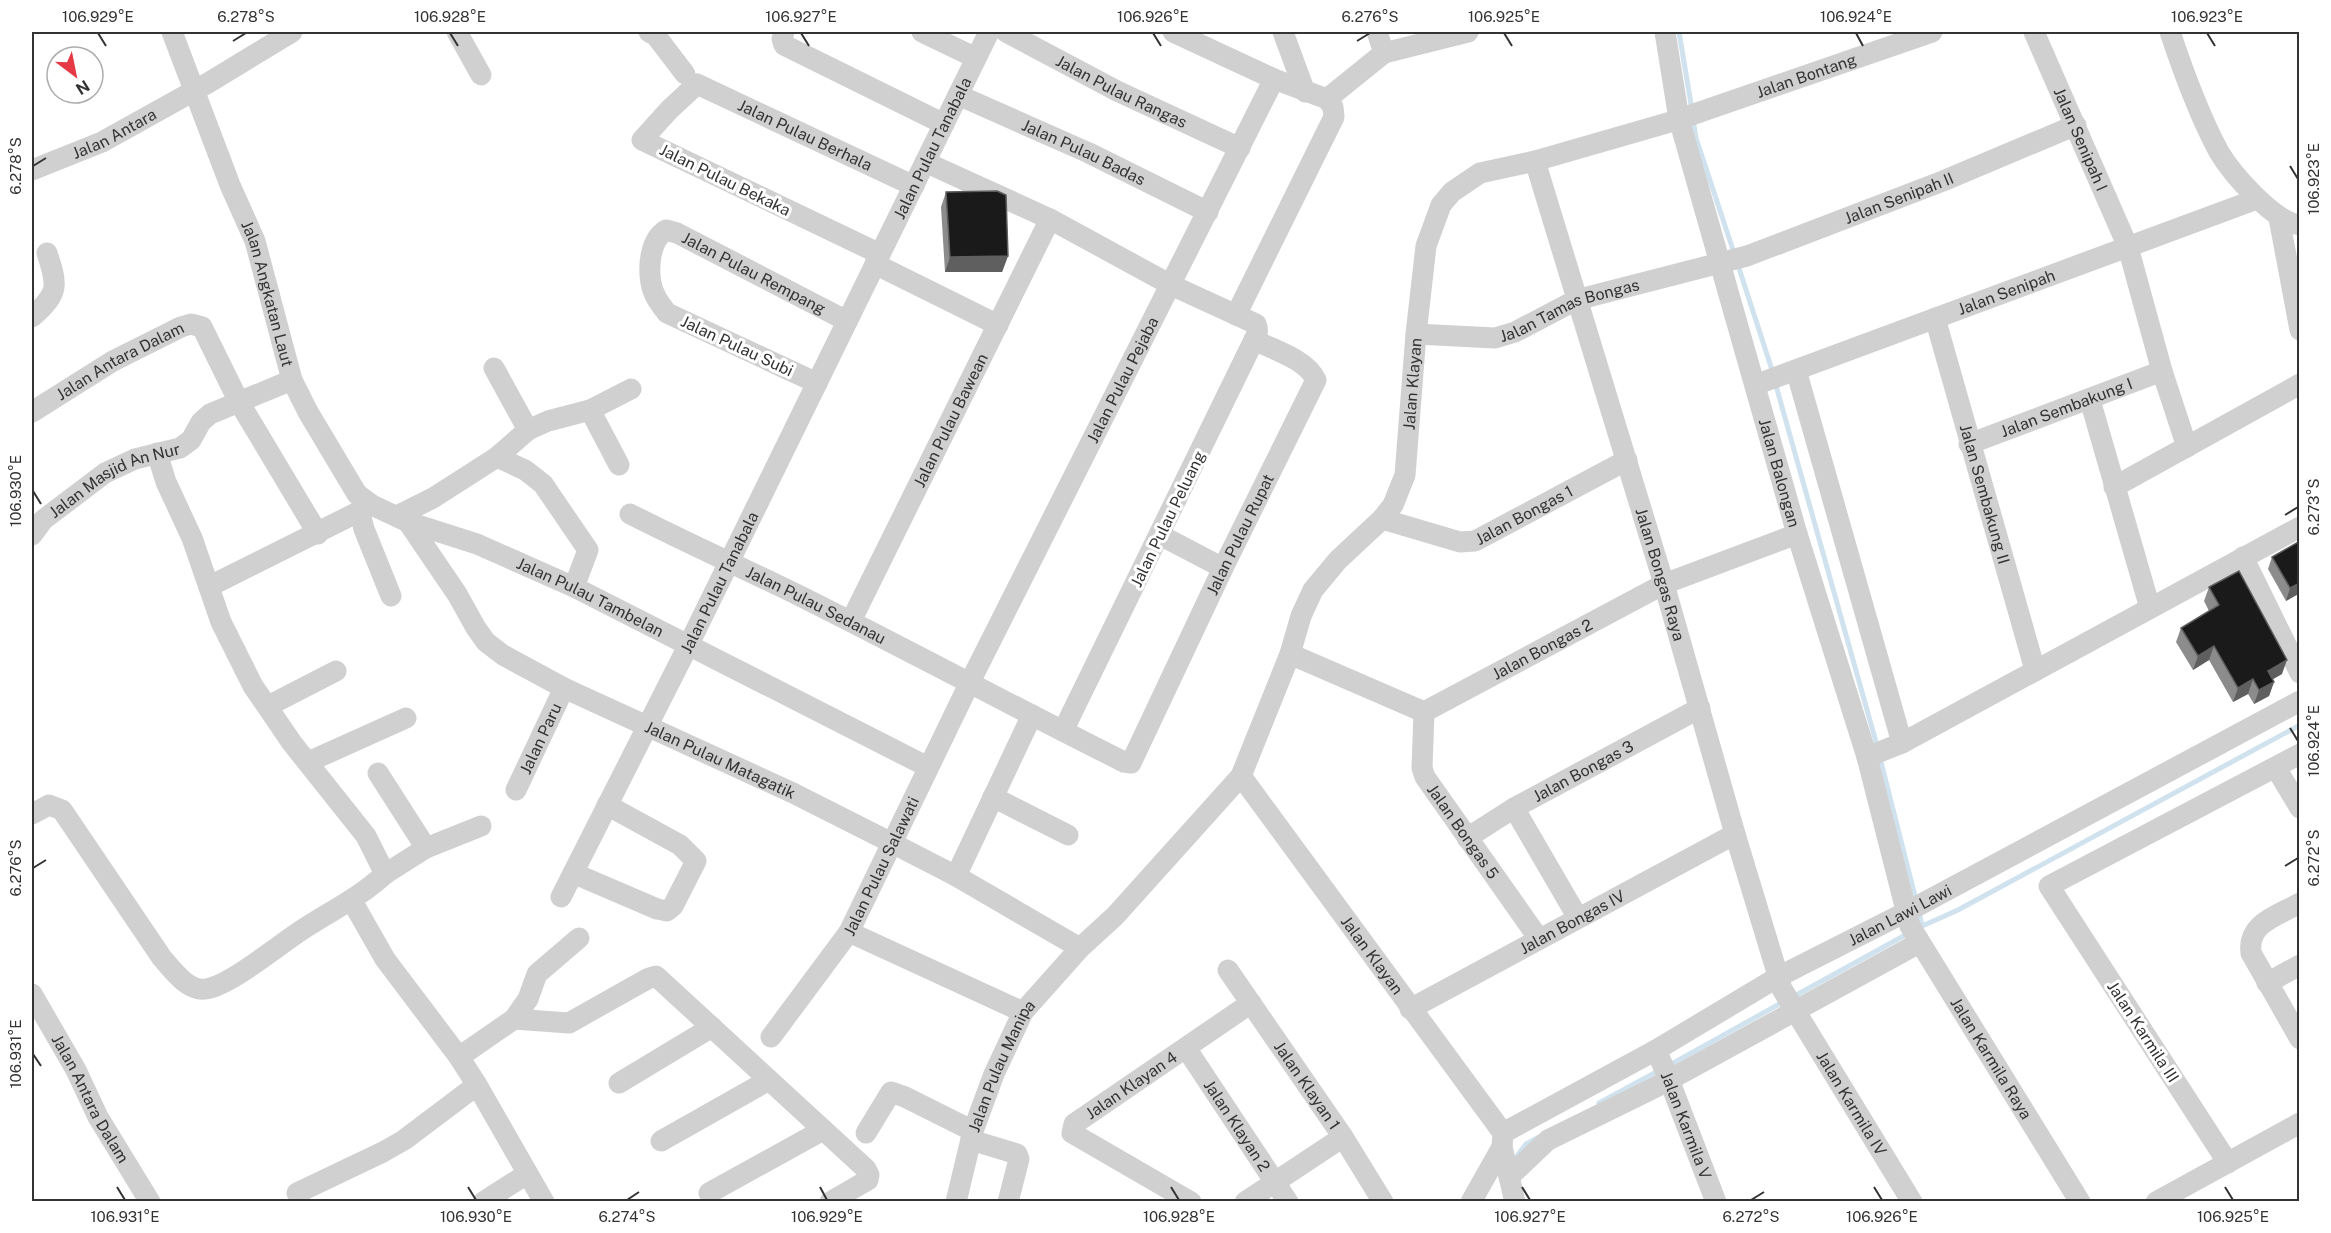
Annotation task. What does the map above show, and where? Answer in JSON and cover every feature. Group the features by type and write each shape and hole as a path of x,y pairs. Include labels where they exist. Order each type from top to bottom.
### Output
{"street":[{"name":"Jalan Angkatan Laut","path":"172,32 230,185 255,241 292,380 338,464 366,509 403,519"},
{"name":"Jalan Antara","path":"32,170 102,142 195,91 292,32"},
{"path":"457,32 481,75"},
{"path":"650,32 656,36 691,79"},
{"path":"784,32 782,39 784,45 944,124"},
{"path":"922,32 976,58"},
{"name":"Jalan Pulau Tanabala","path":"561,897 689,644 989,32"},
{"name":"Jalan Pulau Rangas","path":"1006,32 1117,91 1240,148"},
{"path":"1173,32 1274,79 1327,99 1333,107 1334,117 1236,315"},
{"path":"1283,32 1305,92"},
{"path":"1377,32 1384,53"},
{"path":"1327,99 1384,53 1468,32"},
{"name":"Jalan Balongan","path":"1665,32 1688,116 1733,260 1797,534 1883,751 1915,921"},
{"name":"Jalan Bontang","path":"1688,116 1932,32"},
{"name":"Jalan Senipah I","path":"2034,32 2128,247 2162,371 2187,447"},
{"path":"2170,32 2183,71 2220,153 2257,199 2279,218 2290,224 2300,225"},
{"name":"Jalan Pulau Berhala","path":"691,79 914,186"},
{"name":"Jalan Pulau Bekaka","path":"691,79 669,110 642,140 877,259"},
{"name":"Jalan Pulau Pejaba","path":"970,682 1274,79"},
{"name":"Jalan Pulau Badas","path":"958,95 1089,153 1208,212"},
{"name":"Jalan Klayan","path":"1080,948 1115,916 1241,776 1290,654 1301,616 1313,590 1338,560 1382,519 1393,505 1405,475 1416,334 1426,246 1441,205 1452,192 1480,173 1535,161 1688,116"},
{"name":"Jalan Senipah II","path":"1733,260 1943,181 2076,125"},
{"name":"Jalan Bongas Raya","path":"1535,161 1664,584 1735,834 1786,995"},
{"path":"925,162 1050,219 1171,285 1256,324 1258,331 1254,340"},
{"name":"Jalan Senipah","path":"1761,383 2257,199"},
{"path":"2279,218 2300,330"},
{"name":"Jalan Pulau Bawean","path":"851,621 1050,219"},
{"name":"Jalan Pulau Rempang","path":"658,235 666,230 677,233 847,321"},
{"name":"Jalan Pulau Subi","path":"658,235 651,257 651,284 657,301 668,313 817,383"},
{"path":"32,317 47,302 55,289 56,280 47,253"},
{"path":"877,259 998,325"},
{"name":"Jalan Tamas Bongas","path":"1416,334 1495,338 1515,332 1576,300 1733,260"},
{"name":"Jalan Sembakung II","path":"1935,318 2035,670"},
{"name":"Jalan Antara Dalam","path":"32,412 113,362 191,324 202,327 239,402 318,534"},
{"name":"Jalan Pulau Peluang","path":"1063,731 1254,340"},
{"name":"Jalan Pulau Rupat","path":"1133,758 1316,380 1313,373 1303,365 1254,340"},
{"path":"494,369 528,430"},
{"path":"1793,371 1883,751 2300,527"},
{"name":"Jalan Sembakung I","path":"1969,444 2162,371"},
{"name":"Jalan Masjid An Nur","path":"32,535 43,520 105,473 135,459 180,448 191,440 201,422 210,414 292,380"},
{"path":"2114,488 2300,384"},
{"path":"403,519 497,457 528,430 590,410 631,389"},
{"path":"2090,400 2150,608"},
{"path":"590,410 619,465"},
{"path":"158,453 166,482 192,538 221,622 252,686 292,743 366,836 385,874"},
{"path":"497,457 525,471 543,484 588,550 574,586"},
{"name":"Jalan Bongas 1","path":"1382,519 1460,542 1474,541 1627,460"},
{"path":"210,586 366,509"},
{"path":"366,509 364,529 391,596"},
{"name":"Jalan Pulau Sedanau","path":"630,514 851,621 1124,762 1131,763 1133,758"},
{"name":"Jalan Pulau Tambelan","path":"403,519 477,544 574,586 928,767"},
{"name":"Jalan Pulau Matagatik","path":"403,519 457,594 486,642 503,655 564,688 793,793 956,876 1080,948"},
{"name":"Jalan Bongas 2","path":"1424,712 1664,584 1797,534"},
{"path":"1160,535 1223,568"},
{"path":"2243,557 2300,673"},
{"path":"1290,654 1424,712"},
{"path":"268,706 336,671"},
{"name":"Jalan Pulau Salawati","path":"771,1038 849,932 970,682"},
{"name":"Jalan Paru","path":"516,790 564,688"},
{"name":"Jalan Lawi Lawi","path":"1502,1140 1664,1067 2300,700"},
{"name":"Jalan Bongas 3","path":"1467,838 1514,808 1700,708"},
{"name":"Jalan Bongas 5","path":"1424,712 1422,768 1425,777 1539,939"},
{"path":"956,876 1032,715"},
{"path":"308,762 406,718"},
{"path":"2300,754 2276,768 2300,808"},
{"name":"Jalan Karmila III","path":"2228,1163 2049,886 2276,768"},
{"path":"378,773 426,848"},
{"name":"Jalan Klayan","path":"1241,776 1502,1140"},
{"path":"993,797 1068,835"},
{"path":"32,814 49,805 62,810 162,958 175,973 192,986 204,990 224,983 309,925 352,901 385,874 426,848 481,826"},
{"path":"573,873 657,909 667,911 673,906 696,861 680,845 607,805"},
{"path":"1514,808 1578,918"},
{"name":"Jalan Bongas IV","path":"1410,1009 1735,834"},
{"path":"352,901 385,959 459,1057 477,1085 544,1202"},
{"path":"2300,903 2255,929 2250,939 2250,953 2300,1039"},
{"path":"1509,1176 1548,1140 1664,1067 1915,921"},
{"name":"Jalan Karmila Raya","path":"1915,921 2080,1202"},
{"path":"849,932 1023,1012"},
{"path":"459,1057 514,1019 528,999 537,974 579,938"},
{"name":"Jalan Pulau Manipa","path":"956,1202 972,1135 994,1074 1023,1012 1080,948"},
{"path":"2267,983 2300,965"},
{"name":"Jalan Klayan 1","path":"1228,970 1343,1137 1383,1202"},
{"path":"514,1019 569,1023 656,976 870,1175 868,1180 830,1202"},
{"name":"Jalan Antara Dalam","path":"32,994 76,1070 98,1117 150,1202"},
{"name":"Jalan Karmila IV","path":"1786,995 1911,1202"},
{"name":"Jalan Klayan 4","path":"1191,1202 1072,1134 1074,1124 1251,1003"},
{"path":"619,1083 711,1027"},
{"name":"Jalan Klayan 2","path":"1186,1048 1288,1202"},
{"name":"Jalan Karmila V","path":"1664,1067 1716,1202"},
{"path":"661,1141 769,1080"},
{"path":"297,1193 404,1140 477,1085"},
{"path":"866,1133 891,1092 905,1097 972,1135 1017,1154 1019,1159 1008,1202"},
{"path":"2156,1202 2187,1194 2228,1163 2300,1123"},
{"path":"709,1193 823,1130"},
{"path":"1245,1202 1343,1137"},
{"path":"1502,1140 1515,1202"},
{"path":"1471,1202 1502,1140"},
{"path":"483,1202 527,1174"}],"building":[{"path":"997,191 1006,195 1008,256 950,257 946,192"},
{"path":"2300,541 2300,583 2290,588 2272,557"},
{"path":"2239,571 2287,660 2268,671 2274,682 2259,690 2253,679 2238,688 2214,646 2198,656 2181,628 2219,605 2209,587"}],"waterway":[{"path":"1679,32 1692,110"},
{"path":"1693,119 1696,138 1734,253"},
{"path":"1737,262 1773,373"},
{"path":"1775,382 1878,749"},
{"path":"1920,927 1958,910 2300,725"},
{"path":"1880,758 1916,900"},
{"path":"1919,912 1922,926"},
{"path":"1791,998 1909,933"},
{"path":"1668,1066 1783,1002"},
{"path":"1599,1103 1660,1070"},
{"path":"1517,1156 1526,1144 1539,1137"}]}
